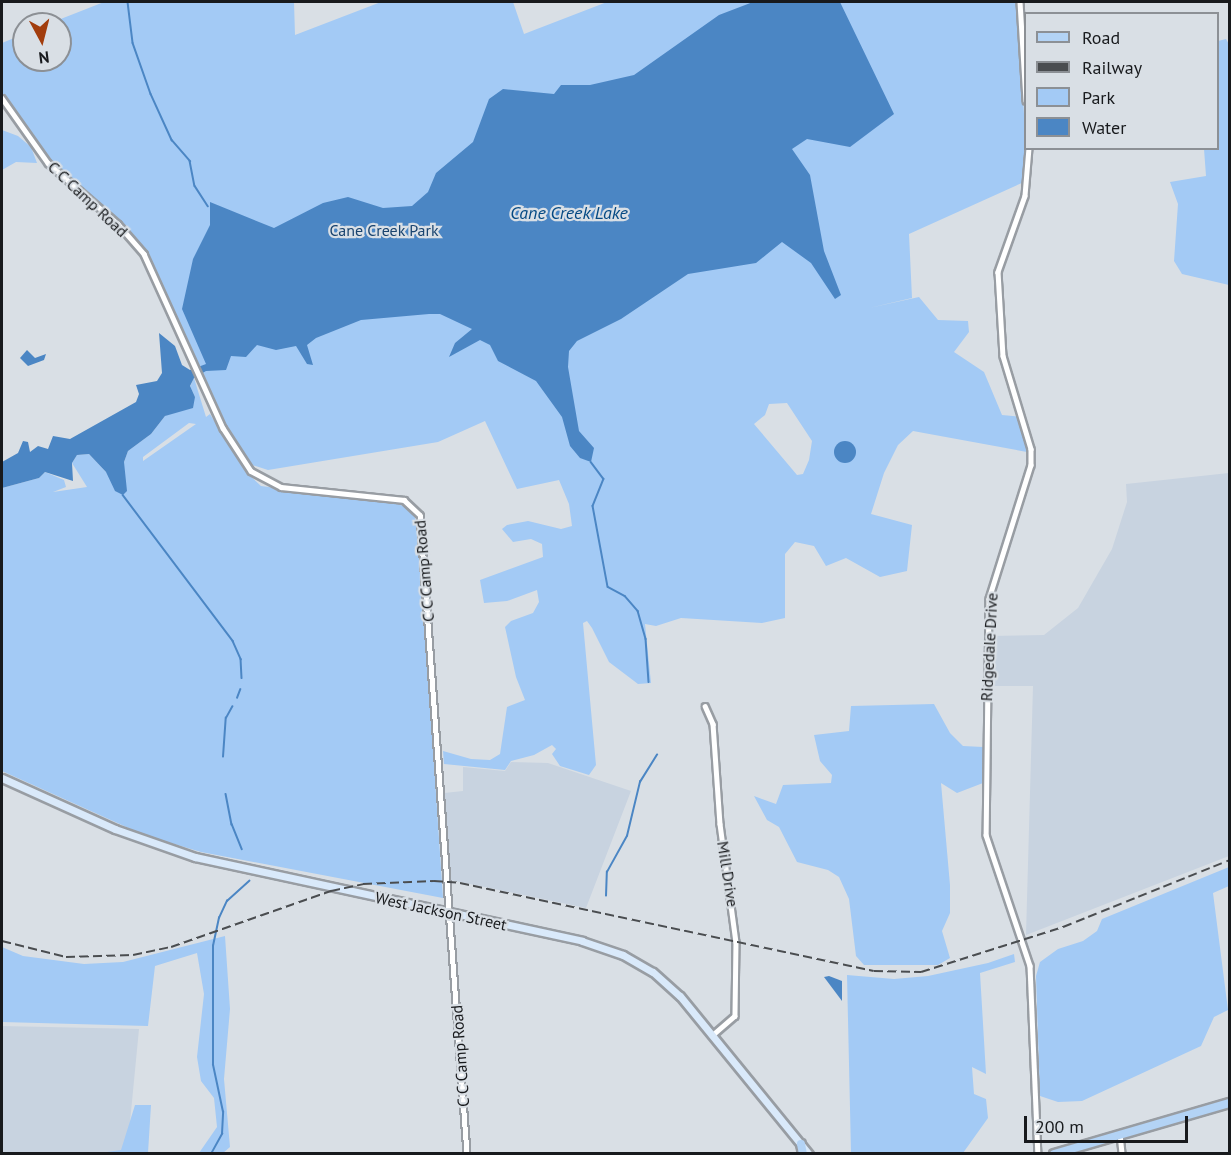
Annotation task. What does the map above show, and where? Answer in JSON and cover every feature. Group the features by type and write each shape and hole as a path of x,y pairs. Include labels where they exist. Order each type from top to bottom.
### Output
{"main road":[{"path":"1054,1154 1230,1103"},
{"path":"801,1144 803,1154"}],"street":[{"path":"1020,2 1024,68"},
{"name":"C C Camp Road","path":"2,98 48,163 118,224 144,254 233,447 263,481 281,487 404,500 420,515 467,1154"},
{"name":"Ridgedale Drive","path":"1029,150 1025,196 998,272 1003,356 1031,449 1031,465 989,599 986,835 1030,966 1038,1154"},
{"name":"Mill Drive","path":"705,706 713,724 720,824 736,942 735,1016 713,1035"},
{"name":"West Jackson Street","path":"2,778 115,829 195,857 582,941 623,955 653,972 713,1035 809,1154"},
{"path":"1120,1134 1122,1154"}],"shaded area":[{"path":"1229,473 1229,856 1026,935 1033,686 989,686 991,636 1044,635 1078,608 1112,549 1127,502 1126,484"},
{"path":"511,762 548,763 631,791 586,908 451,880 444,793 463,791 463,767 505,771"},
{"path":"2,1026 139,1029 127,1153 2,1154"}],"green space":[{"name":"Cane Creek Park","path":"104,2 294,2 295,35 381,2 513,2 524,34 607,2 1017,2 1024,114 1024,182 909,234 912,298 869,308 919,297 938,320 968,321 969,332 954,352 984,372 1002,415 1022,417 1027,452 913,431 898,445 884,473 871,514 912,525 907,571 880,577 846,558 826,566 814,546 795,542 785,554 785,618 762,623 681,618 656,626 645,624 651,683 638,684 609,662 592,628 587,621 583,623 596,765 589,775 560,766 552,754 556,749 552,745 534,755 511,761 505,770 444,764 443,751 471,759 490,760 500,754 507,707 525,700 516,677 505,627 511,621 533,613 539,602 537,590 507,601 484,603 480,580 543,557 542,544 531,539 513,542 502,529 507,525 528,521 561,529 572,526 569,504 559,480 517,489 485,421 438,442 268,470 249,464 232,439 142,246 119,221 58,170 2,93 2,43 12,39 12,72 72,72 72,15","holes":["787,403 812,441 809,460 803,474 797,475 754,424 765,415 769,404"]},
{"path":"1226,39 1230,46 1229,285 1182,274 1174,261 1178,204 1170,182 1206,176 1204,150 1219,150 1219,41"},
{"path":"2,130 18,136 31,147 37,163 16,162 2,170"},
{"path":"194,378 206,417 210,414 245,471 261,486 399,504 412,511 418,525 443,898 201,852 144,835 2,771 2,488 39,478 45,472 64,480 66,487 53,492 87,487 72,463 77,455 89,454 106,472 124,462 128,451 151,434 165,416 195,397 190,387","holes":["189,423 196,424 143,461 143,457"]},
{"path":"934,704 950,733 963,746 983,747 983,783 957,793 941,783 950,885 950,913 942,931 950,958 938,965 864,965 856,956 849,899 839,877 828,870 797,862 779,827 767,820 754,796 776,804 783,785 831,783 832,775 820,761 814,735 849,731 851,706"},
{"path":"1229,867 1229,886 1213,893 1228,1010 1214,1017 1201,1046 1082,1101 1058,1102 1040,1096 1036,976 1040,962 1058,949 1083,941 1097,931 1102,919"},
{"path":"225,936 230,1009 224,1079 230,1147 223,1153 199,1153 217,1127 214,1098 201,1081 197,1057 204,994 197,953 155,966 148,1026 2,1022 2,947 23,956 84,964 123,962"},
{"path":"1014,954 1015,962 980,973 986,1074 972,1067 974,1094 986,1099 988,1118 963,1153 851,1153 847,975 894,979 928,976 988,963"},
{"path":"135,1105 151,1105 148,1153 100,1153 121,1150"}],"water":[{"name":"Cane Creek Lake","path":"753,2 840,2 894,114 850,147 807,139 792,149 810,175 824,251 841,295 835,299 811,263 782,242 756,263 688,274 621,319 577,341 569,351 568,367 579,431 594,448 591,462 580,458 570,446 562,417 536,381 498,361 490,345 480,340 449,357 455,343 472,329 440,314 429,314 361,320 316,338 307,345 313,365 307,364 296,346 276,350 257,345 246,357 231,356 226,370 206,371 194,378 190,386 195,397 193,408 165,416 151,434 128,451 124,462 127,491 123,495 115,491 106,472 89,454 77,455 72,463 73,481 45,472 39,478 2,488 2,462 18,453 23,441 28,442 30,452 38,446 48,449 53,436 70,439 136,402 139,394 136,385 157,381 162,373 159,333 175,346 182,365 190,370 206,364 182,309 193,259 210,225 210,202 274,228 323,203 348,197 383,208 412,206 428,192 436,173 473,142 489,99 503,89 554,94 561,85 590,85 634,75 719,15"},
{"path":"27,350 35,358 46,354 44,360 28,366 20,358"},
{"path":"841,441 849,441 856,448 856,456 849,463 841,463 834,456 834,448"},
{"path":"829,976 842,981 842,1001 824,977"}],"waterway":[{"path":"128,2 133,43 151,94 172,140 190,161 195,186 208,206"},
{"path":"591,462 604,479 593,506 608,587 625,596 638,611 646,639 649,682"},
{"path":"123,495 233,641 241,659 242,678"},
{"path":"237,698 240,690"},
{"path":"223,757 226,718 232,707"},
{"path":"606,896 607,872 627,836 640,782 657,755"},
{"path":"226,794 232,824 242,849"},
{"path":"211,1154 222,1134 223,1112 213,1065 213,946 219,918 227,901 249,881"}],"railway":[{"path":"2,941 66,957 133,955 171,947 331,891 363,884 434,881 460,883 874,971 921,972 1063,927 1230,860"}]}
